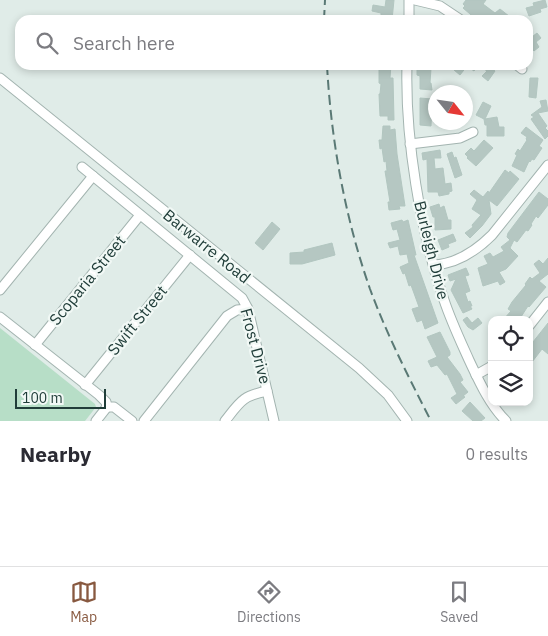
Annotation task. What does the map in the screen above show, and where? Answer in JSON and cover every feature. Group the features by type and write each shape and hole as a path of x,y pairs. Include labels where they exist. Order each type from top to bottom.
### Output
{"street":[{"path":"409,15 410,0"},
{"path":"415,0 440,6 454,15"},
{"name":"Burleigh Drive","path":"407,70 410,144 421,209 444,301 476,375 494,406 506,421"},
{"name":"Barwarre Road","path":"0,78 359,368 388,394 407,421"},
{"path":"410,144 460,138 473,132"},
{"path":"434,265 453,262 482,245 548,165"},
{"name":"Frost Drive","path":"82,167 242,298 248,309 274,421"},
{"path":"0,290 93,176"},
{"name":"Scoparia Street","path":"35,345 140,215"},
{"name":"Swift Street","path":"85,385 190,255"},
{"path":"533,321 548,302"},
{"path":"144,421 228,316 237,310 248,309"},
{"path":"0,317 106,402 107,407"},
{"path":"476,375 488,368"},
{"path":"225,421 243,399 252,394 267,391"},
{"path":"96,421 107,407"},
{"path":"107,407 114,407 132,421"}],"green space":[{"path":"0,328 95,404 96,407 85,421 0,421"}],"building":[{"path":"386,0 394,0 392,15 381,15 381,13 372,11 373,5 385,7"},
{"path":"466,0 486,0 483,4 495,13 500,9 508,15 471,15 463,8 465,6 463,4"},
{"path":"545,0 547,7 540,9 541,12 529,15 526,8 534,6 533,3"},
{"path":"537,33 541,38 536,42 539,47 534,51 533,50 533,36"},
{"path":"379,70 391,70 390,78 393,78 394,120 388,120 388,116 380,116 379,94 381,84 379,83"},
{"path":"417,70 431,70 431,85 428,85 428,90 420,89 420,76 417,75"},
{"path":"454,70 464,70 460,75"},
{"path":"486,70 495,71 488,81 482,76 487,71"},
{"path":"530,78 538,78 536,98 529,97"},
{"path":"420,98 428,99 428,126 420,125"},
{"path":"546,100 548,111 538,113 547,126 545,128 548,131 548,136 545,139 531,119 534,117 531,115 542,107 540,101"},
{"path":"483,102 491,106 485,119 497,117 499,127 504,127 504,136 487,136 487,125 485,125 484,119 476,115"},
{"path":"383,126 390,126 390,130 395,129 405,206 399,206 400,209 389,210 388,202 390,202 385,171 387,171 386,161 384,162 379,140 382,140"},
{"path":"526,127 543,140 539,146 542,148 534,160 529,161 524,172 512,166 517,155 515,154 518,149 520,151 527,140 527,137 521,133"},
{"path":"484,140 493,148 476,166 465,154 471,148 474,151"},
{"path":"440,150 441,158 434,158 435,169 443,168 445,184 451,183 452,191 449,194 439,196 438,192 428,192 427,159 423,160 422,153"},
{"path":"452,152 454,158 456,157 462,175 455,178 447,154"},
{"path":"505,170 509,173 510,171 519,179 497,206 489,200 491,214 470,238 465,233 473,227 472,225 481,215 472,209 477,200 470,194 474,190 483,197 488,191 489,193"},
{"path":"539,192 548,199 548,205 538,218 536,216 528,231 526,230 517,242 514,240 510,248 518,256 506,269 499,272 505,282 500,285 498,281 483,286 478,268 488,264 484,256 490,253 493,257 504,251 501,247 510,240 507,237 508,233"},
{"path":"439,204 440,208 444,206 448,220 451,220 451,229 435,230 435,217 433,217 430,207"},
{"path":"402,220 403,222 408,220 416,255 414,255 438,323 425,329 422,320 417,322 412,309 419,307 411,285 409,286 405,273 403,274 400,267 409,263 407,254 400,255 398,246 390,248 388,243 400,240 397,229 393,230 391,223"},
{"path":"272,222 280,229 263,250 255,243"},
{"path":"453,234 456,241 448,244 449,247 442,250 438,240"},
{"path":"332,243 335,255 302,264 290,264 290,253 304,252 304,250"},
{"path":"548,258 548,274 539,281 546,287 528,306 522,316 507,316 511,311 508,309 512,302 530,277 532,279 540,273 534,264 539,260 543,264"},
{"path":"466,268 469,275 465,276 470,291 465,293 472,309 463,313 451,290 456,279 450,281 448,275"},
{"path":"467,317 472,323 478,318 482,323 473,330 463,320"},
{"path":"548,323 548,354 542,349 533,361 533,342"},
{"path":"440,332 450,352 450,355 447,357 460,374 463,380 460,382 468,392 456,404 451,398 457,394 447,374 445,375 437,365 431,367 428,361 437,357 427,337"},
{"path":"470,402 485,418 481,421 473,421 462,411"}],"railway":[{"path":"324,15 325,0"},
{"path":"327,70 336,150 353,235 370,289 384,323 431,421"}]}
